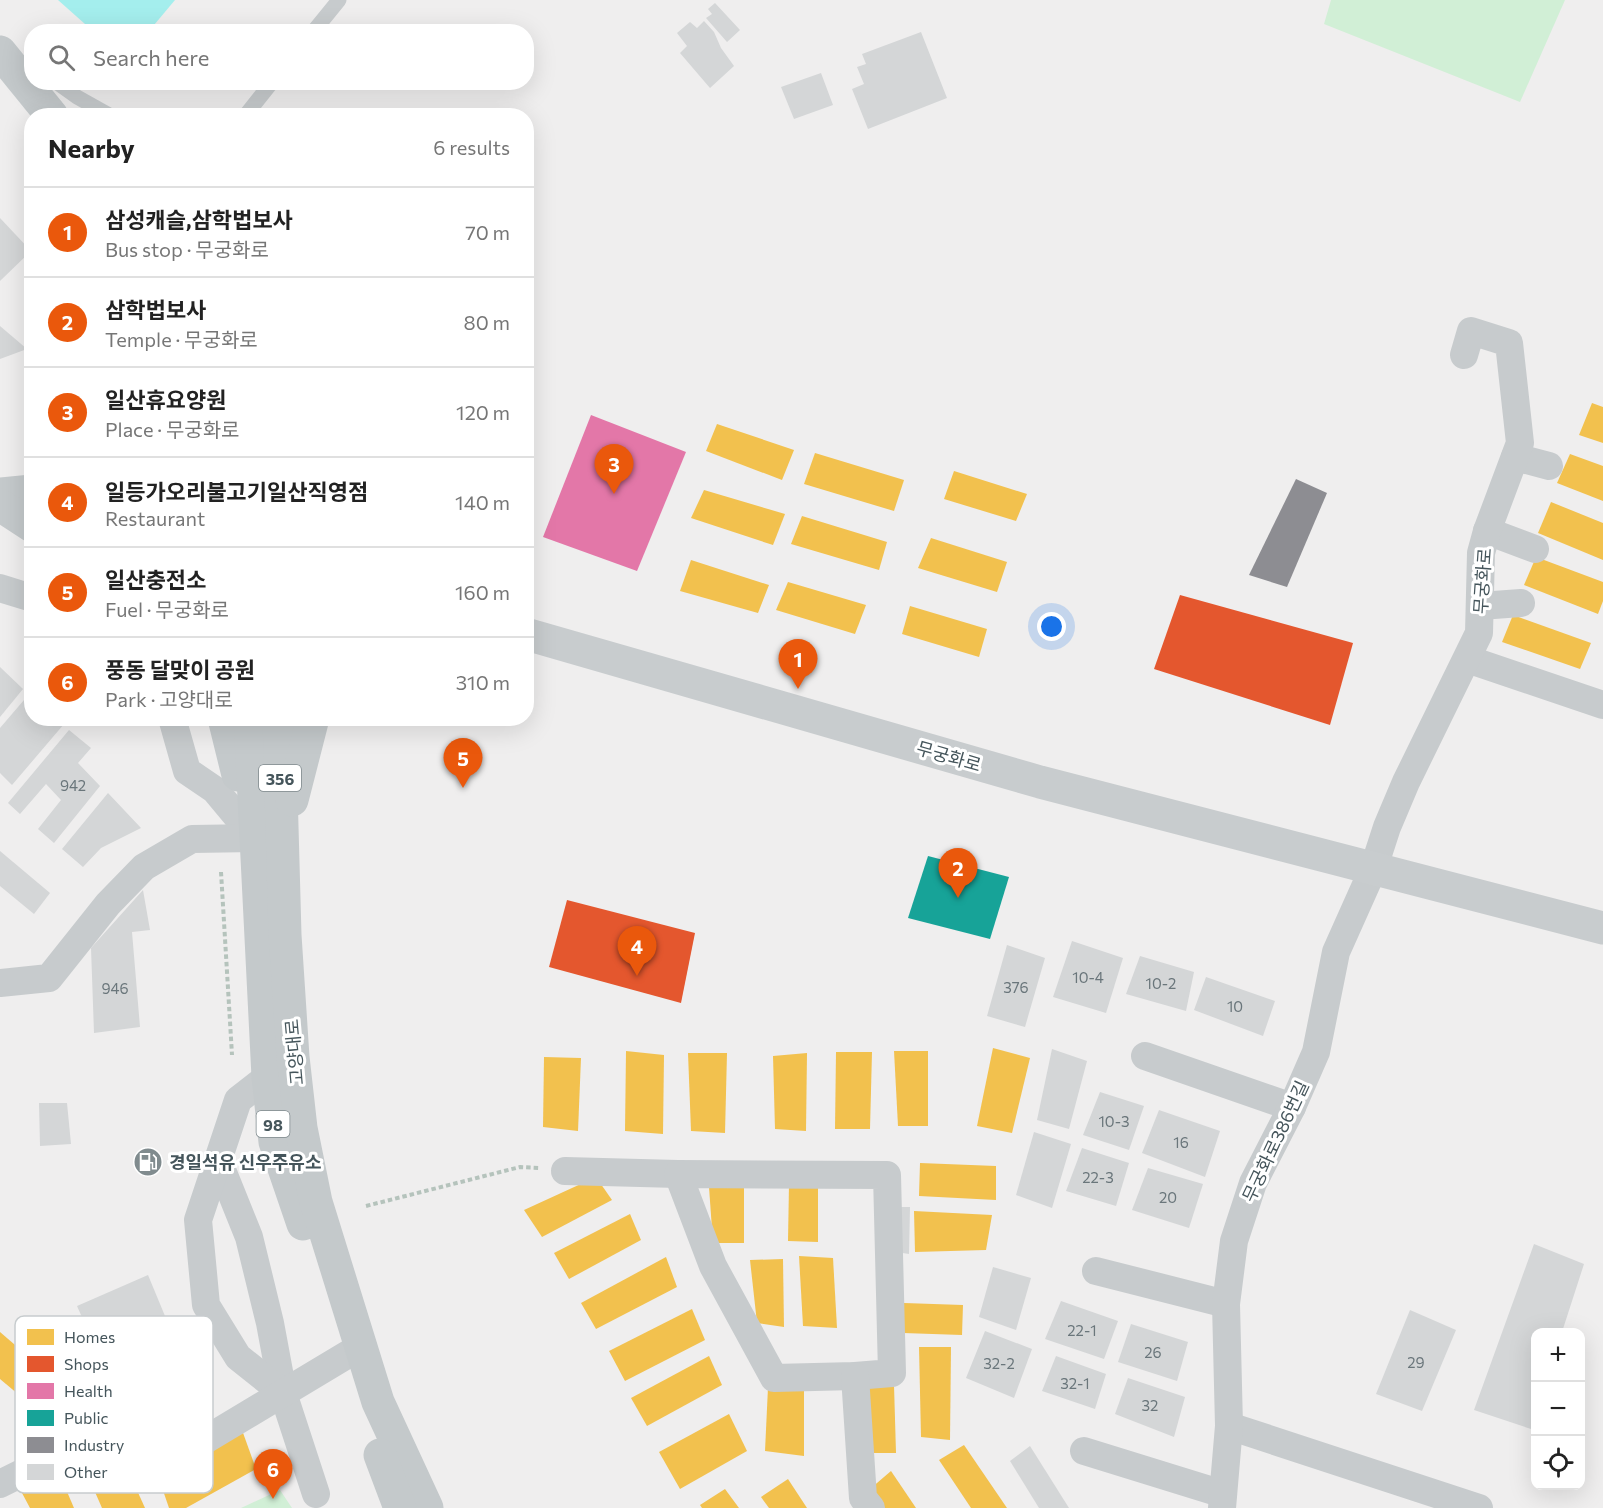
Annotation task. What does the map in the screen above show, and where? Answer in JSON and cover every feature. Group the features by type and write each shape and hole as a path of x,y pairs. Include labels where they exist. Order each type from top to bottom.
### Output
{"main road":[{"path":"0,52 24,82"},
{"path":"0,83 24,112"},
{"path":"31,90 46,108"},
{"path":"0,494 24,492"},
{"path":"0,499 24,505"},
{"path":"0,505 24,521"},
{"name":"무궁화로","path":"534,636 1041,782 1603,927"},
{"path":"227,726 268,837"},
{"name":"고양대로","path":"250,726 268,837 280,1067 301,1128 351,1353 400,1508"},
{"name":"고양대로","path":"268,837 278,726"},
{"path":"268,837 310,726"},
{"name":"고양대로","path":"351,1353 378,1402 427,1508"}],"street":[{"name":"무궁화로","path":"1374,867 1387,827 1406,782 1479,633 1481,553 1520,443 1509,343 1471,332 1464,355"},
{"path":"1515,457 1549,466"},
{"path":"1487,531 1535,549"},
{"path":"0,588 24,596"},
{"path":"1480,606 1521,603"},
{"path":"1467,659 1603,705"},
{"path":"174,726 187,771 215,790 268,837"},
{"path":"0,983 49,978 108,904 144,867 192,839 268,837"},
{"name":"무궁화로386번길","path":"1222,1501 1229,1426 1226,1304 1234,1241 1253,1183 1292,1107 1316,1052 1336,952 1374,867"},
{"path":"1145,1056 1292,1107"},
{"path":"213,1316 206,1305 198,1220 238,1100 280,1067"},
{"path":"218,1160 249,1237 270,1323 283,1393 316,1494"},
{"path":"565,1171 887,1175 892,1372 855,1376 774,1378 713,1266 678,1174"},
{"path":"1096,1271 1226,1304"},
{"path":"213,1316 238,1357 283,1393"},
{"path":"213,1435 351,1353"},
{"path":"855,1376 863,1498 871,1508"},
{"path":"1229,1426 1479,1508"},
{"path":"1084,1451 1222,1501"},
{"path":"0,1484 15,1477"}],"lane":[{"path":"320,24 339,0"},
{"path":"0,43 24,60"},
{"path":"67,90 97,108"},
{"path":"251,108 266,90"}],"path":[{"path":"221,872 232,1055"},
{"path":"366,1206 520,1167 565,1171"}],"green space":[{"path":"1331,0 1565,0 1520,102 1324,24"},
{"path":"280,1490 292,1508 241,1508"}],"water":[{"path":"58,0 175,0 155,24 85,24"}],"building: Homes":[{"path":"1592,403 1603,407 1603,443 1579,435"},
{"path":"717,424 794,450 782,480 706,451"},
{"path":"815,453 904,480 894,511 804,484"},
{"path":"1570,454 1603,466 1603,501 1557,483"},
{"path":"954,471 1027,494 1016,521 944,499"},
{"path":"704,490 785,514 773,545 691,518"},
{"path":"1551,502 1603,523 1603,560 1538,533"},
{"path":"802,516 887,542 879,570 791,544"},
{"path":"931,538 1007,562 997,592 918,568"},
{"path":"1536,557 1603,582 1603,601 1598,614 1524,585"},
{"path":"691,560 769,585 758,613 680,591"},
{"path":"788,582 866,605 855,634 776,610"},
{"path":"910,606 987,629 979,657 902,634"},
{"path":"1513,615 1591,643 1580,669 1502,642"},
{"path":"993,1048 1030,1058 1012,1133 977,1126"},
{"path":"626,1051 664,1055 663,1134 625,1131"},
{"path":"894,1051 928,1051 928,1126 898,1126"},
{"path":"836,1052 872,1052 870,1129 835,1129"},
{"path":"688,1053 727,1053 725,1133 691,1131"},
{"path":"807,1053 806,1131 775,1129 773,1056"},
{"path":"544,1057 581,1058 578,1131 543,1127"},
{"path":"920,1163 996,1166 996,1200 919,1196"},
{"path":"596,1177 612,1200 542,1237 524,1210"},
{"path":"789,1184 818,1186 818,1242 788,1241"},
{"path":"709,1187 744,1188 744,1243 713,1243"},
{"path":"914,1211 992,1215 986,1250 915,1252"},
{"path":"630,1214 641,1240 569,1279 554,1253"},
{"path":"799,1256 833,1258 837,1328 803,1326"},
{"path":"666,1257 677,1287 596,1329 581,1303"},
{"path":"783,1259 784,1327 757,1323 750,1260"},
{"path":"904,1303 963,1305 962,1335 903,1333"},
{"path":"692,1309 705,1340 625,1381 609,1351"},
{"path":"0,1332 15,1345 15,1392 0,1379"},
{"path":"919,1347 951,1347 950,1440 921,1437"},
{"path":"709,1356 722,1385 647,1426 631,1398"},
{"path":"894,1385 896,1453 871,1453 868,1386"},
{"path":"768,1387 804,1389 804,1456 765,1451"},
{"path":"729,1414 747,1451 680,1489 659,1452"},
{"path":"242,1430 256,1469 213,1493 213,1445"},
{"path":"964,1445 1007,1508 971,1508 939,1460"},
{"path":"891,1471 916,1508 883,1508 870,1489"},
{"path":"788,1479 807,1508 769,1508 761,1497"},
{"path":"725,1489 739,1508 702,1508 700,1505"},
{"path":"22,1493 68,1493 74,1508 30,1508"},
{"path":"95,1493 138,1493 145,1508 102,1508"},
{"path":"164,1493 213,1493 186,1508 169,1508"}],"building: Shops":[{"path":"1180,595 1353,643 1330,725 1154,669"},
{"path":"567,900 695,933 681,1003 549,967"}],"building: Health":[{"path":"591,415 686,452 637,571 543,537"}],"building: Public":[{"path":"928,856 1009,877 990,939 908,918"}],"building: Industry":[{"path":"1296,479 1327,493 1287,587 1249,575"}],"building: Other":[{"path":"715,3 740,30 727,42 706,18 712,14 708,9"},
{"path":"704,21 714,32 721,48 734,66 710,88 680,53 687,46 677,33 690,22 697,28"},
{"path":"921,32 947,98 868,129 852,89 864,84 857,67 866,64 862,54"},
{"path":"821,73 833,105 794,119 781,87"},
{"path":"0,218 24,244 24,258 0,281"},
{"path":"0,326 24,346 24,350 0,359"},
{"path":"0,667 23,689 0,717"},
{"path":"24,700 24,726 62,726 12,785 0,773 0,728"},
{"path":"69,730 91,748 78,763 100,786 54,843 38,829 61,800 46,784 20,814 8,803"},
{"path":"108,793 141,828 101,848 83,867 62,849"},
{"path":"0,851 50,893 34,914 0,886"},
{"path":"143,890 150,930 132,932 140,1027 94,1033 91,948"},
{"path":"1072,941 1123,958 1106,1013 1053,997"},
{"path":"1007,945 1045,958 1025,1027 987,1016"},
{"path":"1140,956 1194,972 1186,1011 1126,994"},
{"path":"1206,977 1275,1001 1263,1036 1194,1010"},
{"path":"1052,1049 1087,1061 1069,1129 1037,1120"},
{"path":"1100,1092 1144,1106 1129,1150 1083,1135"},
{"path":"39,1103 67,1103 71,1144 40,1146"},
{"path":"1159,1110 1220,1131 1205,1177 1142,1153"},
{"path":"1034,1132 1071,1144 1052,1208 1016,1195"},
{"path":"1082,1148 1129,1163 1116,1206 1066,1191"},
{"path":"1148,1168 1203,1184 1189,1228 1132,1210"},
{"path":"895,1207 910,1207 909,1254 896,1252"},
{"path":"1534,1244 1584,1264 1563,1328 1531,1328 1531,1429 1474,1410"},
{"path":"993,1267 1031,1278 1016,1330 979,1317"},
{"path":"148,1275 165,1316 81,1316 77,1306"},
{"path":"1061,1301 1118,1321 1104,1359 1045,1339"},
{"path":"1410,1310 1456,1330 1422,1411 1376,1394"},
{"path":"1131,1324 1188,1342 1177,1381 1118,1362"},
{"path":"985,1331 1032,1349 1014,1398 966,1378"},
{"path":"1056,1356 1106,1374 1095,1409 1042,1391"},
{"path":"1128,1378 1185,1397 1174,1437 1115,1414"},
{"path":"1030,1446 1069,1508 1039,1508 1010,1461"}],"place":[{"name":"일산휴요양원","path":"614,494"},
{"name":"삼성캐슬,삼학법보사","path":"798,689"},
{"name":"일산충전소","path":"463,788"},
{"name":"삼학법보사","path":"958,898"},
{"name":"일등가오리불고기일산직영점","path":"637,976"},
{"name":"경일석유 신우주유소","path":"148,1162"},
{"name":"풍동 달맞이 공원","path":"273,1499"}]}
